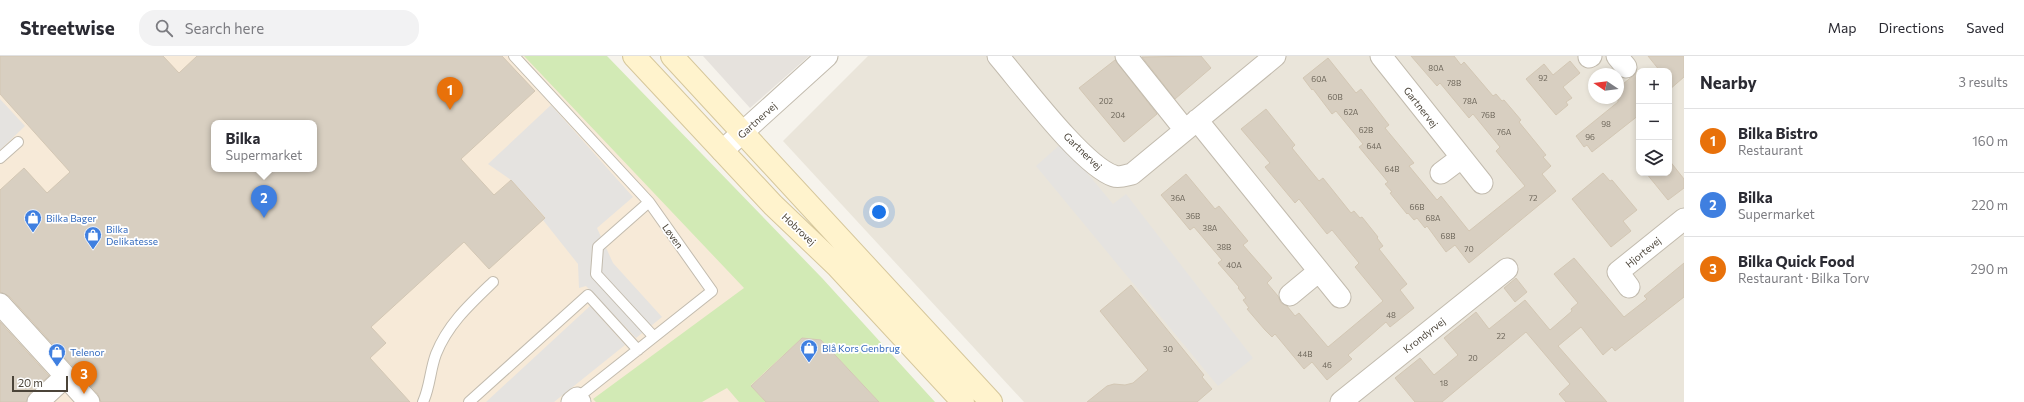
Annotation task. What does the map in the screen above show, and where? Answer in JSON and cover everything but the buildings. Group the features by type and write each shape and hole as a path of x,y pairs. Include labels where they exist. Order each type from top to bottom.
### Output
{"main road":[{"name":"Hobrovej","path":"634,56 774,205 837,266 962,402"},
{"path":"672,56 991,402"}],"street":[{"name":"Gartnervej","path":"722,150 827,56"},
{"name":"Gartnervej","path":"998,56 1076,147 1104,172 1116,177 1132,174 1275,56"},
{"path":"1126,56 1191,125 1340,297"},
{"name":"Gartnervej","path":"1381,56 1482,183"},
{"path":"1441,173 1461,158"},
{"name":"Hjortevej","path":"1629,287 1618,272 1683,221"},
{"name":"Krondyrvej","path":"1341,402 1507,269"},
{"path":"1290,295 1319,271"},
{"path":"0,304 89,402"},
{"path":"38,402 66,376"}],"lane":[{"name":"Løven","path":"514,56 649,202 712,291 576,401"},
{"path":"0,158 18,142"},
{"path":"649,202 598,246 596,274 654,337"},
{"path":"424,402 436,355 444,337 457,316 493,282"},
{"path":"470,402 588,295 638,350"}],"shaded area":[{"path":"0,56 527,56 818,327 885,402 0,402"},
{"path":"703,56 809,56 750,108"},
{"path":"868,56 1684,56 1684,402 1024,402 783,141"},
{"path":"0,99 25,126 0,150"},
{"path":"551,105 633,197 597,228 613,263 662,317 636,338 586,286 579,288 578,264 543,220 545,217 511,180 488,164"},
{"path":"1062,143 1113,204 1126,194 1253,358 1218,386 1036,166"},
{"path":"590,306 625,345 554,402 486,402"}],"green space":[{"path":"524,56 607,56 822,278 935,402 879,402 821,340 802,338 751,385 766,402 739,402 727,388 702,402 596,402 593,399 744,288"}],"place":[{"name":"Bilka Bistro","path":"450,110"},
{"name":"Bilka","path":"264,218"},
{"name":"Bilka Bager","path":"33,233"},
{"name":"Bilka Delikatesse","path":"93,250"},
{"name":"Blå Kors Genbrug","path":"809,363"},
{"name":"Telenor","path":"57,367"},
{"name":"Bilka Quick Food","path":"84,394"}]}
